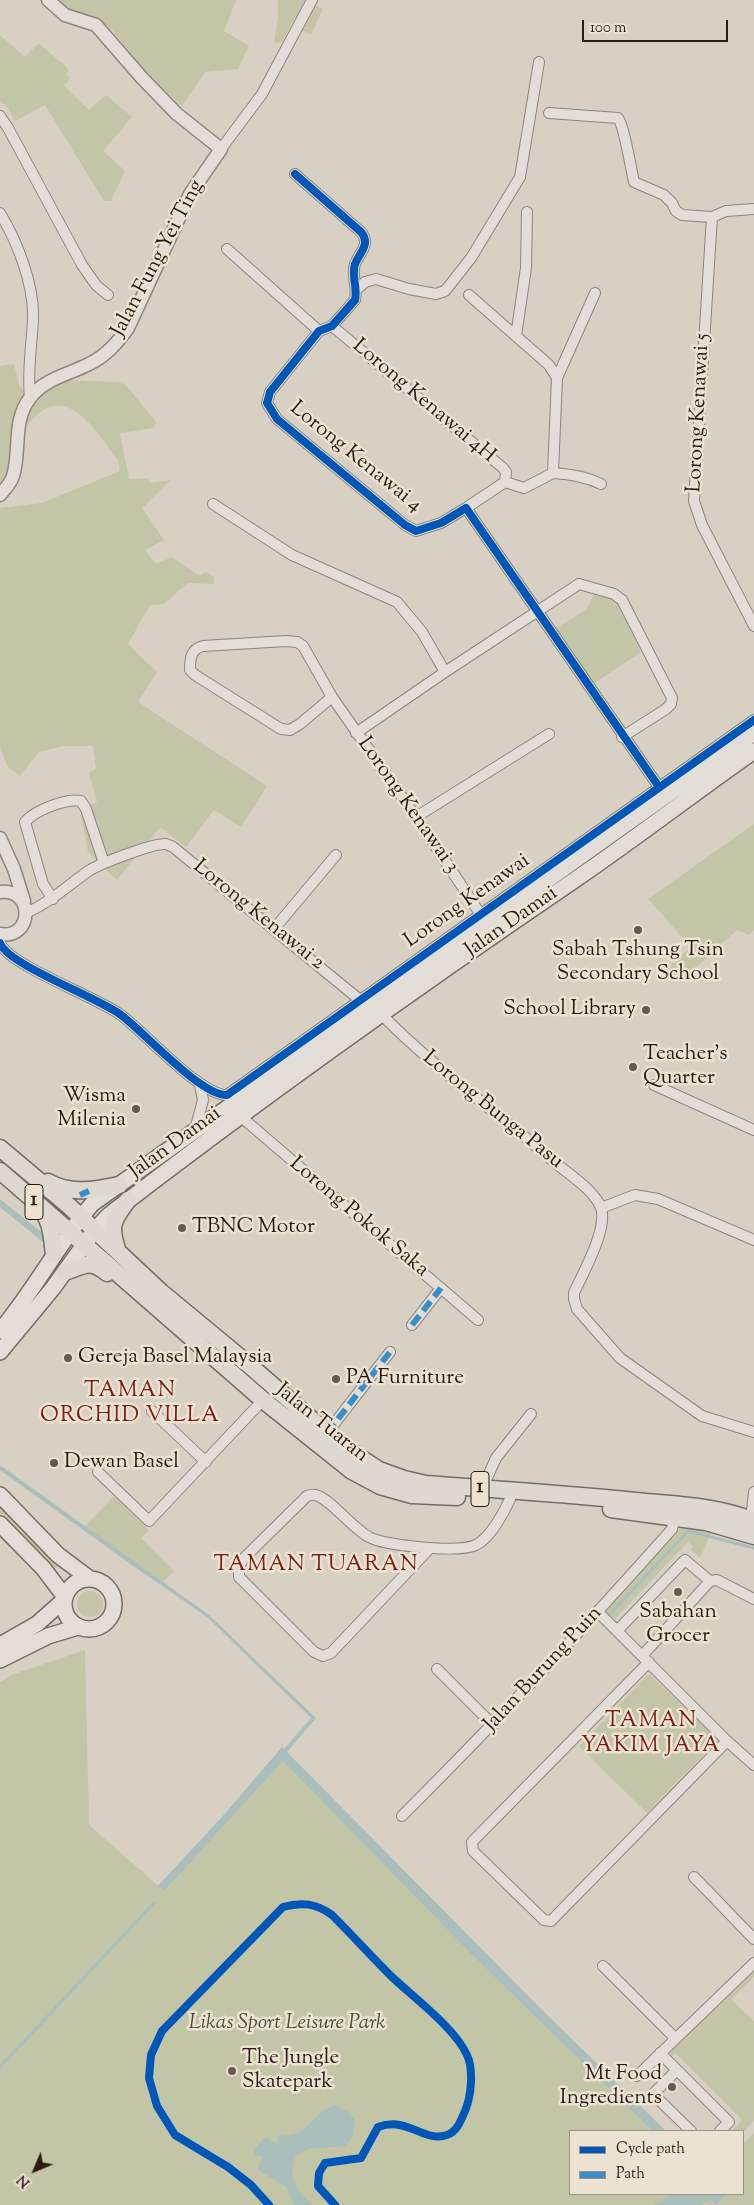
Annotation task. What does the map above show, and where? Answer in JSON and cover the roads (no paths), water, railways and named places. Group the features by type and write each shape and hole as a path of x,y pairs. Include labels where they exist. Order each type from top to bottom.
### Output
{"main road":[{"name":"Jalan Damai","path":"0,1330 19,1308 69,1232 92,1204 754,734"},
{"name":"Jalan Damai","path":"0,1352 65,1272 94,1231 109,1215 238,1115 382,1015 754,750"},
{"path":"7,1153 54,1185 63,1189 89,1191 119,1185"},
{"name":"Jalan Tuaran","path":"7,1153 81,1217 161,1292 342,1446 379,1470 404,1479 482,1489 598,1496 698,1507 719,1510 753,1521"},
{"name":"Jalan Tuaran","path":"0,1171 263,1400 352,1471 380,1486 412,1495 510,1499 675,1517 706,1522 754,1536"},
{"path":"118,1253 112,1231 114,1219 128,1200"},
{"path":"34,1202 48,1222 54,1255"},
{"path":"65,1272 87,1264 94,1264 101,1267 135,1296 151,1304"},
{"path":"0,1495 58,1554 90,1579 105,1585 114,1600 111,1616 99,1627 85,1629 78,1627 68,1619 64,1607 64,1599 44,1568 0,1524"},
{"path":"0,1645 37,1624 64,1599 74,1584 90,1579"},
{"path":"0,1660 48,1636 78,1627"}],"street":[{"path":"48,0 65,15 96,26 177,114 221,149"},
{"name":"Jalan Fung Yei Ting","path":"0,494 12,478 17,456 19,424 22,411 30,398 52,380 107,353 128,328 190,194 262,94 312,0"},
{"path":"356,290 365,282 376,279 436,294 446,292 471,258 520,177 539,62"},
{"path":"550,113 618,118 624,129 626,149 634,182 664,194 676,212 682,215 712,217 726,211 754,209"},
{"path":"0,116 82,265 96,285 108,295"},
{"path":"227,248 319,331 332,326 355,300 355,265 366,243 365,237 295,174"},
{"path":"516,336 526,268 527,212"},
{"path":"0,213 12,232 29,280 33,317 29,361 30,398"},
{"name":"Lorong Kenawai 5","path":"712,217 694,501 702,526 754,626"},
{"path":"552,473 557,378 595,293"},
{"path":"469,295 549,365 557,378"},
{"name":"Lorong Kenawai 4H","path":"332,326 503,468 506,472 505,482"},
{"name":"Lorong Kenawai 4","path":"319,331 270,392 268,403 276,419 405,525 416,530 441,523 505,482"},
{"path":"505,482 524,488 552,473 576,475 601,484"},
{"path":"213,504 292,555 396,602 422,632 445,672"},
{"path":"466,508 622,737 659,787"},
{"path":"356,733 579,584 614,594 622,600 672,698 671,704 666,709 622,737"},
{"name":"Lorong Kenawai 3","path":"332,697 300,724 290,730 281,729 195,676 190,670 191,655 196,648 203,646 297,642 303,646 332,697 416,817 481,915"},
{"name":"Lorong Kenawai","path":"200,1085 227,1095 754,720"},
{"path":"416,817 549,734"},
{"path":"25,908 53,899 86,873 104,863 86,809 81,801 72,799 31,815 25,822 43,884 53,899"},
{"path":"0,838 14,870 25,908 25,920 17,931 10,934 0,934"},
{"name":"Lorong Kenawai 2","path":"104,863 152,846 166,844 173,847 360,1000"},
{"path":"274,929 336,855"},
{"path":"0,892 15,894 25,908"},
{"path":"0,943 18,961 92,997 120,1015 200,1085 203,1100 195,1130"},
{"name":"Lorong Bunga Pasu","path":"382,1015 412,1045 586,1189 601,1208"},
{"path":"654,1085 754,1130"},
{"name":"Lorong Pokok Saka","path":"238,1115 478,1320"},
{"path":"754,1240 658,1199 635,1195 601,1208 602,1226 574,1293 577,1309 620,1358 702,1416 754,1432"},
{"path":"412,1325 441,1288"},
{"path":"327,1433 390,1352"},
{"path":"98,1472 149,1521 263,1400"},
{"path":"152,1411 206,1462"},
{"path":"482,1489 496,1458 531,1414"},
{"path":"430,1548 331,1653 323,1656 314,1652 239,1577 239,1567 243,1560 307,1496 317,1495 326,1500 353,1527 370,1538 430,1548 474,1546 496,1524 510,1499"},
{"path":"753,1521 754,1498"},
{"name":"Jalan Burung Puin","path":"402,1816 493,1724 598,1612 672,1529 675,1517"},
{"path":"617,1631 685,1560 710,1581"},
{"path":"727,1741 551,1921 544,1920 473,1851 472,1842 645,1659 710,1581 717,1580 754,1599"},
{"path":"598,1612 727,1741 754,1765"},
{"path":"436,1669 493,1724"},
{"path":"694,1877 754,1939"},
{"path":"637,2076 754,1963"},
{"path":"604,1966 675,2038"},
{"path":"660,2053 729,2122 721,2130"},
{"path":"677,2070 653,2094 690,2130"}],"waterway":[{"path":"611,1613 688,1531 754,1548"},
{"path":"0,2067 154,1903"}],"place":[{"name":"Sabah Tshung Tsin Secondary School","path":"638,930"},
{"name":"School Library","path":"646,1010"},
{"name":"Teacher's Quarter","path":"633,1067"},
{"name":"Wisma Milenia","path":"136,1109"},
{"name":"TBNC Motor","path":"182,1228"},
{"name":"Gereja Basel Malaysia","path":"68,1358"},
{"name":"PA Furniture","path":"336,1379"},
{"name":"Dewan Basel","path":"54,1463"},
{"name":"Sabahan Grocer","path":"678,1592"},
{"name":"The Jungle Skatepark","path":"232,2071"},
{"name":"Mt Food Ingredients","path":"672,2087"}],"district":[{"name":"TAMAN ORCHID VILLA","path":"130,1404"},
{"name":"TAMAN TUARAN","path":"316,1566"},
{"name":"TAMAN YAKIM JAYA","path":"651,1734"}],"park label":[{"name":"Likas Sport Leisure Park","path":"287,2024"}]}
